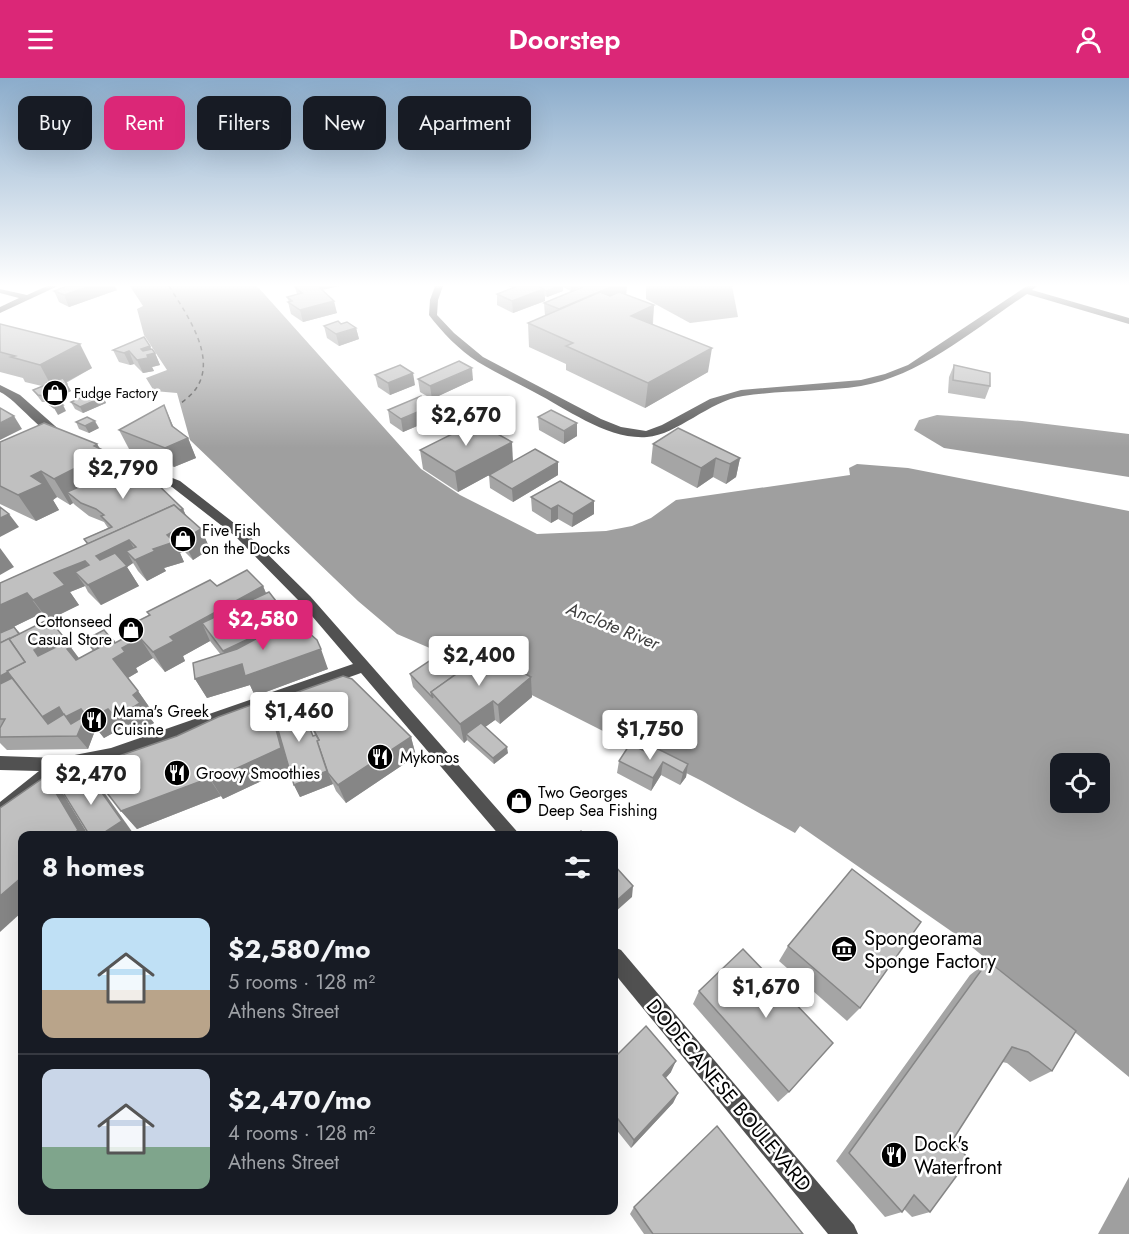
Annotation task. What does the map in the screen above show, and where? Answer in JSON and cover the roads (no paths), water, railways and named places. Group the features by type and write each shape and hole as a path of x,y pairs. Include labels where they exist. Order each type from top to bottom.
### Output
{"street":[{"path":"457,340 480,359 597,421 619,430 647,434 666,427 714,401 741,393 861,382 888,376 911,367 952,340"},
{"path":"0,388 21,400 44,432 78,443 176,484 239,533 305,599 508,831"},
{"path":"0,763 59,765 111,755 364,666"},
{"path":"0,813 59,765"},
{"name":"DODECANESE BOULEVARD","path":"618,962 845,1234"}],"water":[{"name":"Anclote River","path":"147,340 305,340 421,469 460,495 537,534 606,531 632,526 651,518 676,500 850,475 849,468 857,464 908,468 1129,511 1129,1077 961,938 800,826 795,833 702,781 488,673 397,634 358,601 190,440 177,393 154,391 146,378 167,370"},
{"path":"937,415 1022,421 1129,434 1129,477 944,448 914,430 919,420"},
{"path":"1129,1177 1129,1234 1098,1234"}],"place":[{"name":"Fudge Factory","path":"55,393"},
{"name":"Five Fish on the Docks","path":"183,539"},
{"name":"Cottonseed Casual Store","path":"131,630"},
{"name":"Mama's Greek Cuisine","path":"94,720"},
{"name":"Mykonos","path":"380,757"},
{"name":"Groovy Smoothies","path":"177,773"},
{"name":"Two Georges Deep Sea Fishing","path":"519,801"},
{"name":"Spongeorama Sponge Factory","path":"844,949"},
{"name":"Dock's Waterfront","path":"894,1155"}]}
